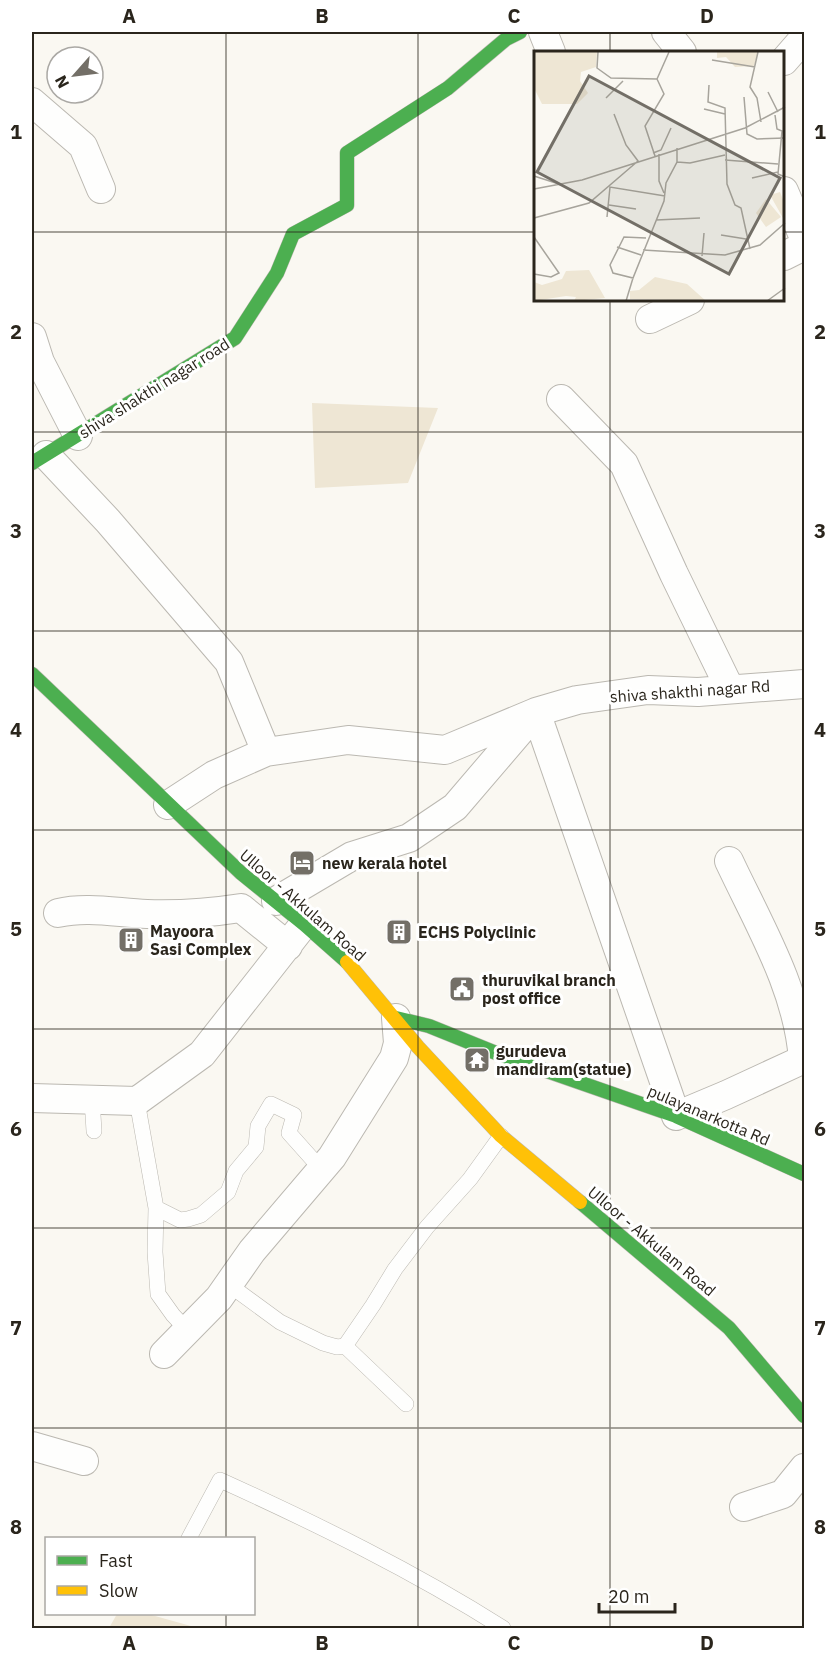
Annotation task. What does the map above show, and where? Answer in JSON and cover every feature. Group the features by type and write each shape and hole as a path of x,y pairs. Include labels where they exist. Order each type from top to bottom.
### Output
{"street":[{"name":"shiva shakthi nagar road","path":"39,459 235,338 277,273 293,234 347,205 347,153 448,88 506,39 520,32"},
{"path":"543,32 551,51"},
{"path":"666,32 681,51"},
{"path":"785,59 804,38"},
{"path":"32,102 83,146 101,189"},
{"path":"785,195 804,238"},
{"path":"785,255 804,246"},
{"path":"650,319 686,302"},
{"path":"32,337 40,362 78,436"},
{"path":"561,399 624,464 730,689"},
{"path":"39,459 108,521 229,662 266,752"},
{"name":"Ulloor - Akkulam Road","path":"32,674 168,805 241,873 276,902 296,935 350,965 418,1047 501,1136 729,1328 804,1416"},
{"name":"shiva shakthi nagar Rd","path":"168,805 214,775 266,752 348,740 445,750 536,712 577,700 648,690 698,692 804,684"},
{"path":"276,902 352,856 409,838 455,807 536,712"},
{"path":"536,712 676,1116 804,1060 801,1035 779,964 729,861"},
{"path":"32,1098 137,1101 202,1054 296,935 241,908 199,914 73,910 58,913"},
{"path":"164,1354 219,1298 252,1251 332,1157 394,1058 398,1043 396,1018"},
{"name":"pulayanarkotta Rd","path":"396,1018 429,1026 501,1055 676,1116 804,1174"},
{"path":"32,1446 84,1461"},
{"path":"744,1507 783,1494 804,1468"}],"lane":[{"path":"92,1099 94,1131"},
{"path":"137,1101 156,1208 155,1252 158,1294 187,1330"},
{"path":"156,1208 180,1220 188,1219 201,1215 228,1192 236,1171 256,1147 258,1126 271,1104 294,1115 289,1133 322,1170"},
{"path":"228,1284 280,1323 323,1343 337,1347 345,1346 395,1269 470,1179 501,1136"},
{"path":"345,1346 406,1404"},
{"path":"190,1537 220,1480 317,1524 470,1607 503,1629"}],"shaded area":[{"path":"312,403 438,408 408,483 315,488"},
{"path":"116,1615 152,1615 198,1628 109,1628"}],"traffic: fast":[{"path":"32,463 235,338 277,273 293,234 347,205 347,153 448,88 506,39 520,32"},
{"path":"32,674 241,873 347,962"},
{"path":"396,1018 429,1026 501,1055 676,1116 804,1174"},
{"path":"580,1202 729,1328 804,1416"}],"traffic: slow":[{"path":"347,962 418,1047 501,1136 580,1202"}],"place":[{"name":"new kerala hotel","path":"302,863"},
{"name":"ECHS Polyclinic","path":"399,932"},
{"name":"Mayoora Sasi Complex","path":"131,940"},
{"name":"thuruvikal branch post office","path":"462,989"},
{"name":"gurudeva mandiram(statue)","path":"477,1060"}]}
